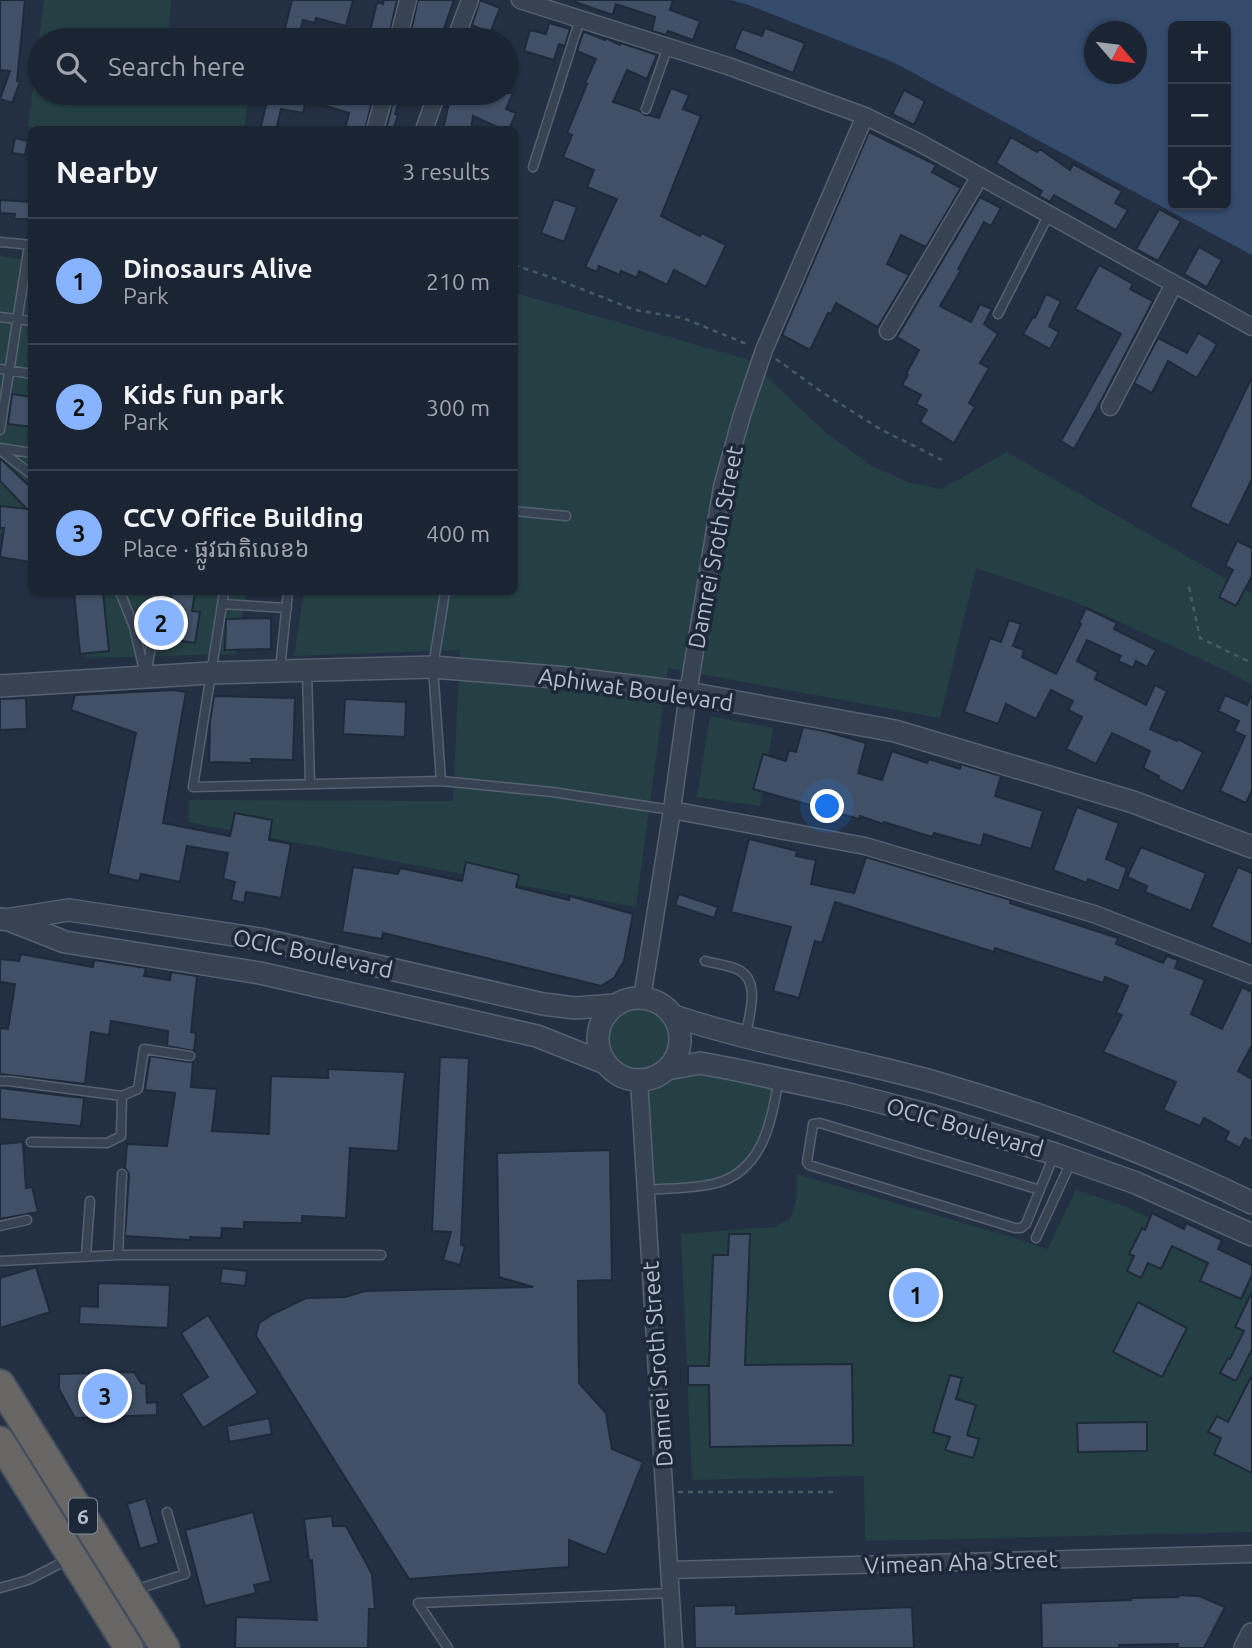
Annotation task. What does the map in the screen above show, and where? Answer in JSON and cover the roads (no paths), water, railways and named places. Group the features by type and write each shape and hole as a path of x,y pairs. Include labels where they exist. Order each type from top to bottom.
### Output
{"highway":[{"name":"6","path":"0,1384 165,1648"},
{"name":"6","path":"3,1453 73,1557 129,1648"}],"street":[{"path":"401,28 408,0"},
{"path":"460,28 470,0"},
{"path":"520,0 728,66 865,117 920,143 1252,327"},
{"path":"376,126 382,105"},
{"path":"425,126 433,105"},
{"name":"Damrei Sroth Street","path":"642,998 722,487 764,350 865,117"},
{"path":"888,331 980,176"},
{"path":"1110,407 1174,284"},
{"name":"Aphiwat Boulevard","path":"0,686 211,673 433,667 567,678 688,693 895,731 1133,802 1252,847"},
{"path":"672,810 865,846 1094,914 1252,975"},
{"name":"OCIC Boulevard","path":"5,919 69,910 260,939 543,1004 575,1008 616,1005"},
{"name":"OCIC Boulevard","path":"5,919 65,942 260,972 537,1036 605,1063"},
{"path":"633,998 642,998 665,1007 674,1016 680,1044 676,1057 667,1069 654,1077 639,1080 626,1078 605,1063 599,1048 599,1032 604,1017 616,1005 633,998"},
{"name":"OCIC Boulevard","path":"674,1016 711,1029 937,1083 1018,1108 1125,1147 1252,1202"},
{"name":"OCIC Boulevard","path":"667,1069 700,1063 845,1093 930,1115 1136,1183 1252,1235"},
{"name":"Damrei Sroth Street","path":"639,1080 674,1648"},
{"name":"Vimean Aha Street","path":"670,1570 1252,1554"},
{"path":"1245,1648 1252,1633"}],"lane":[{"path":"533,167 580,19"},
{"path":"646,109 668,46"},
{"path":"998,314 1049,214"},
{"path":"0,242 28,245"},
{"path":"0,430 5,370 28,256"},
{"path":"0,317 28,320"},
{"path":"5,370 28,373"},
{"path":"0,449 28,452"},
{"path":"0,449 28,472"},
{"path":"518,511 566,516"},
{"path":"121,595 134,627 146,677"},
{"path":"146,677 159,595"},
{"path":"224,595 193,787 441,780 552,792 672,810"},
{"path":"279,671 288,595"},
{"path":"441,780 433,667 445,595"},
{"path":"222,604 287,608"},
{"path":"134,627 154,625"},
{"path":"307,670 310,784"},
{"path":"705,961 739,970 748,977 753,989 746,1037"},
{"path":"0,1081 122,1096 138,1089 144,1049 190,1056"},
{"path":"646,1190 718,1183 739,1172 766,1137 774,1111 779,1079"},
{"path":"31,1142 107,1143 121,1136 122,1096"},
{"path":"1040,1190 820,1123 813,1124 807,1161 809,1165 1015,1228 1026,1224 1040,1190 1063,1157"},
{"path":"1036,1238 1063,1157"},
{"path":"118,1255 122,1174"},
{"path":"86,1256 90,1201"},
{"path":"0,1226 27,1220"},
{"path":"0,1261 118,1255 381,1255"},
{"path":"130,1591 184,1574 167,1512"},
{"path":"0,1588 28,1580 73,1557"},
{"path":"448,1648 418,1603 671,1593"}],"water":[{"path":"731,0 1252,0 1252,255 1168,210 1231,210 1231,21 1168,21 1168,210 893,62"}],"place":[{"name":"Kids fun park","path":"161,623"},
{"name":"Dinosaurs Alive","path":"916,1295"},
{"name":"CCV Office Building","path":"105,1396"}]}
